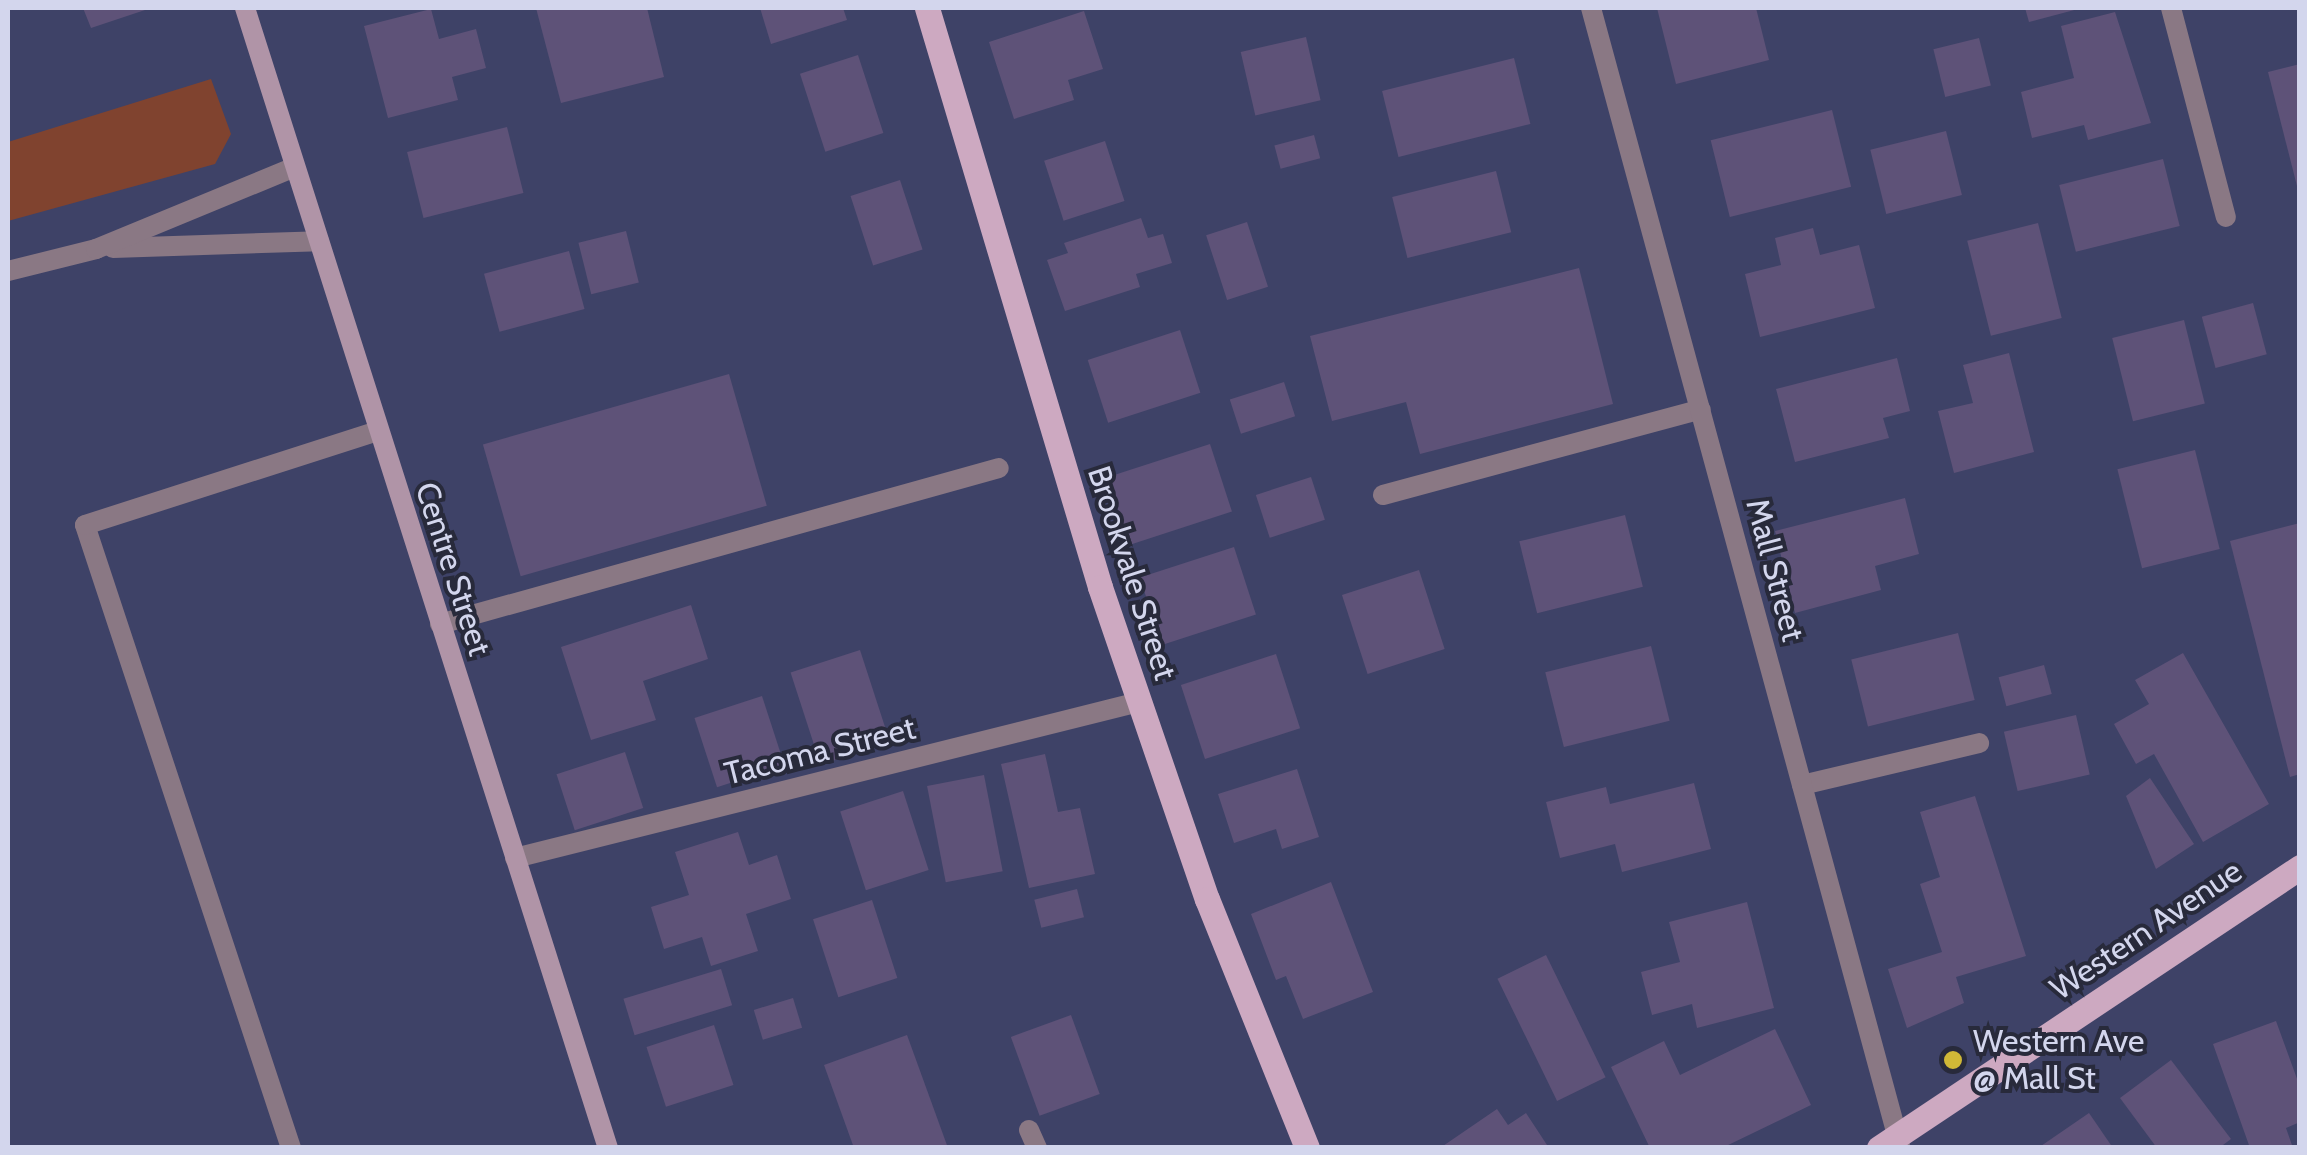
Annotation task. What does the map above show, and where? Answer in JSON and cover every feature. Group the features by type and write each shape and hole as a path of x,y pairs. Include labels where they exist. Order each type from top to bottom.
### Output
{"main road":[{"name":"Centre Street","path":"245,8 376,432 608,1148"},
{"name":"Brookvale Street","path":"927,8 1139,702 1207,900 1307,1148"},
{"name":"Western Avenue","path":"1892,1144 2300,867"}],"street":[{"name":"Mall Street","path":"1591,8 1802,785 1892,1144"},
{"path":"2171,8 2226,217"},
{"path":"8,271 96,249 296,167"},
{"path":"96,249 319,241"},
{"path":"1383,495 1700,409"},
{"path":"291,1148 85,525 376,432"},
{"path":"440,624 999,468"},
{"name":"Tacoma Street","path":"515,858 1139,702"},
{"path":"1802,785 1979,744"}],"shaded area":[{"path":"211,79 231,134 215,164 8,221 8,142"}],"building":[{"path":"83,8 151,8 91,28"},
{"path":"536,8 647,8 664,77 561,103"},
{"path":"760,8 843,8 847,20 771,44"},
{"path":"1657,8 1756,8 1769,60 1676,84"},
{"path":"2025,8 2078,8 2078,9 2029,22"},
{"path":"431,9 439,39 476,29 486,68 452,77 458,100 388,118 364,26"},
{"path":"1084,11 1103,69 1068,80 1074,100 1014,119 989,42"},
{"path":"2115,12 2151,123 2088,140 2084,125 2032,138 2021,92 2074,78 2061,26"},
{"path":"1306,37 1321,100 1255,115 1241,52"},
{"path":"1979,38 1991,86 1945,97 1933,49"},
{"path":"858,55 883,133 825,152 800,74"},
{"path":"1514,58 1530,124 1398,157 1382,91"},
{"path":"2300,64 2300,189 2298,190 2268,72"},
{"path":"1832,110 1851,187 1730,217 1711,140"},
{"path":"507,127 523,193 424,218 407,152"},
{"path":"1946,131 1962,195 1886,214 1870,150"},
{"path":"1314,135 1320,158 1281,169 1274,146"},
{"path":"1105,141 1124,201 1064,221 1044,161"},
{"path":"2163,159 2180,226 2076,252 2059,185"},
{"path":"1496,171 1511,232 1407,258 1392,197"},
{"path":"900,180 923,249 873,265 851,196"},
{"path":"1141,218 1148,238 1163,234 1172,263 1136,274 1140,287 1065,311 1047,260 1068,253 1064,243"},
{"path":"1247,222 1268,287 1227,300 1206,235"},
{"path":"2038,223 2062,318 1991,336 1967,241"},
{"path":"1813,228 1820,255 1859,245 1875,308 1760,337 1745,274 1781,265 1775,238"},
{"path":"626,231 639,282 591,294 578,243"},
{"path":"569,251 585,309 500,332 484,274"},
{"path":"1579,268 1613,404 1420,454 1406,402 1332,421 1310,336"},
{"path":"2253,303 2267,354 2216,368 2202,317"},
{"path":"2184,320 2205,403 2133,421 2112,338"},
{"path":"1180,330 1200,393 1108,423 1088,360"},
{"path":"2009,353 2034,452 1954,473 1938,411 1973,403 1963,365"},
{"path":"1897,358 1910,411 1883,418 1889,438 1795,462 1776,389"},
{"path":"729,374 767,506 521,576 483,445"},
{"path":"1284,382 1295,416 1241,434 1230,400"},
{"path":"1210,444 1232,512 1129,545 1107,477"},
{"path":"2195,450 2220,549 2142,568 2117,469"},
{"path":"1311,477 1325,520 1270,538 1256,495"},
{"path":"1905,498 1919,554 1875,566 1881,590 1795,613 1775,531"},
{"path":"1625,515 1643,587 1537,613 1519,541"},
{"path":"2300,523 2300,774 2290,777 2230,541"},
{"path":"1234,547 1256,615 1162,645 1140,578"},
{"path":"1419,570 1445,649 1368,674 1342,595"},
{"path":"691,605 708,659 643,681 656,720 591,740 561,647"},
{"path":"1958,633 1975,700 1868,727 1851,660"},
{"path":"1651,646 1670,721 1564,747 1545,672"},
{"path":"860,650 890,742 821,765 791,673"},
{"path":"2183,653 2269,804 2203,842 2154,754 2136,764 2114,724 2149,704 2135,680"},
{"path":"1276,654 1300,728 1205,759 1181,685"},
{"path":"2044,665 2052,694 2006,706 1999,677"},
{"path":"762,696 785,765 717,787 694,718"},
{"path":"2076,715 2090,774 2018,791 2004,732"},
{"path":"625,752 643,808 575,830 557,774"},
{"path":"1045,754 1058,812 1080,808 1095,874 1029,888 1001,764"},
{"path":"1297,769 1319,837 1282,849 1276,829 1234,843 1218,794"},
{"path":"984,775 1003,871 946,882 927,786"},
{"path":"2150,778 2194,844 2156,869 2126,796"},
{"path":"1694,783 1711,849 1622,872 1615,844 1560,858 1546,802 1606,787 1610,804"},
{"path":"903,791 929,870 866,890 840,811"},
{"path":"1975,796 2026,956 1956,977 1964,1003 1907,1028 1888,969 1942,952 1920,884 1940,877 1920,812"},
{"path":"738,832 749,865 777,855 791,899 746,914 758,951 711,966 702,937 664,949 651,907 689,895 675,852"},
{"path":"1331,882 1373,992 1303,1019 1286,976 1276,980 1251,914"},
{"path":"1077,889 1084,917 1041,928 1034,900"},
{"path":"872,900 897,978 838,997 813,919"},
{"path":"1747,902 1774,1008 1697,1028 1692,1004 1652,1015 1641,972 1680,962 1669,922"},
{"path":"1546,955 1606,1077 1557,1101 1497,979"},
{"path":"721,969 732,1005 635,1035 623,999"},
{"path":"793,998 802,1028 763,1040 754,1010"},
{"path":"1071,1015 1100,1094 1040,1116 1011,1037"},
{"path":"2276,1021 2300,1087 2300,1122 2286,1128 2293,1148 2250,1148 2213,1044"},
{"path":"714,1025 733,1085 666,1107 646,1047"},
{"path":"1775,1029 1811,1105 1722,1148 1650,1148 1611,1067 1664,1041 1680,1075"},
{"path":"907,1035 948,1148 854,1148 824,1065"},
{"path":"2171,1060 2231,1139 2219,1148 2157,1148 2120,1098"},
{"path":"1497,1109 1508,1125 1526,1113 1549,1148 1440,1148"},
{"path":"2089,1113 2113,1148 2038,1148"}],"place":[{"name":"Western Ave @ Mall St","path":"1953,1060"}]}
